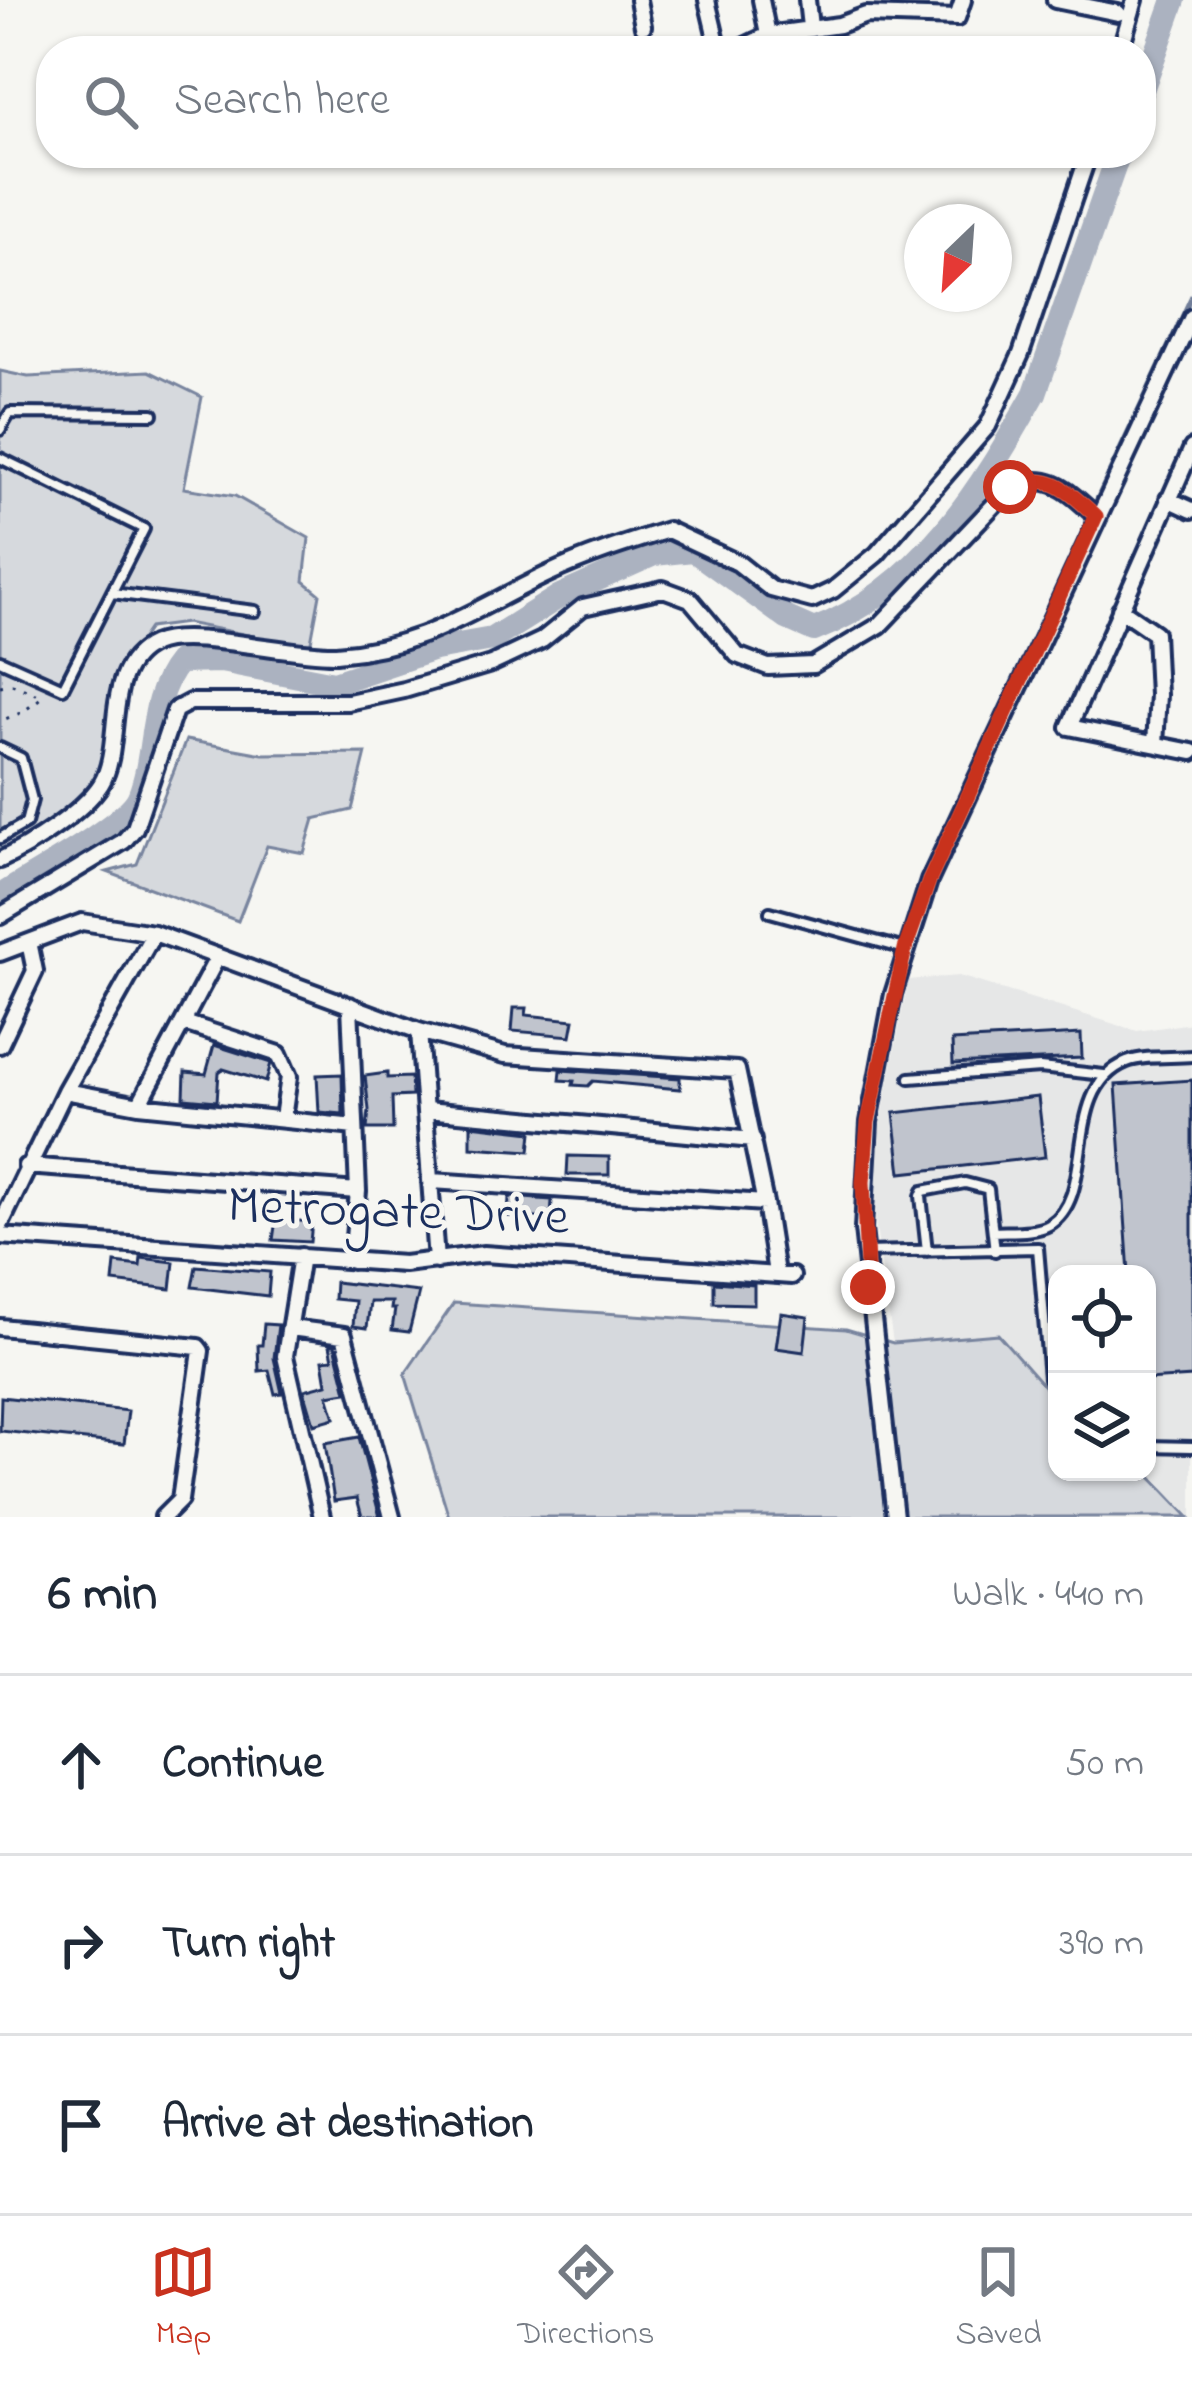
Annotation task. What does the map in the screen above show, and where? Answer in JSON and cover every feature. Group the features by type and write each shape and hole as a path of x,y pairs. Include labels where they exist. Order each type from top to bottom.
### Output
{"street":[{"path":"638,0 643,26"},
{"path":"706,0 715,36"},
{"path":"761,0 768,35 839,25 865,8 957,18 963,0"},
{"path":"806,0 810,27"},
{"path":"1055,0 1118,13"},
{"path":"1124,36 1135,0"},
{"path":"0,860 37,843 100,785 122,678 155,643 192,640 331,654 384,649 448,627 547,574 668,530 738,563 771,589 812,600 833,590 877,554 988,426 1021,354 1084,168"},
{"path":"895,1517 865,1252 863,1182 868,1122 905,949 929,881 1192,317"},
{"path":"1192,448 1069,727 1192,752"},
{"path":"0,916 124,841 135,828 175,710 190,702 348,702 404,690 491,664 542,640 583,608 664,589 690,599 737,655 768,667 813,665 880,626 1010,487 1050,480 1096,516"},
{"path":"1168,499 1192,510"},
{"path":"1120,609 1155,633 1155,744"},
{"path":"0,953 82,922 154,934 418,1031 505,1055 737,1070 776,1273"},
{"path":"0,1226 64,1091 154,934"},
{"path":"0,1045 8,1017 35,971 29,942"},
{"path":"139,1105 217,958"},
{"path":"350,1005 358,1191 352,1261"},
{"path":"184,1023 279,1054 289,1078 283,1118"},
{"path":"418,1031 436,1261"},
{"path":"64,1091 139,1105 355,1126"},
{"path":"426,1110 753,1140"},
{"path":"26,1166 358,1191"},
{"path":"432,1181 766,1203"},
{"name":"Metrogate Drive","path":"0,1236 352,1261 436,1261 484,1254 792,1276"},
{"path":"301,1256 285,1356 322,1517"},
{"path":"0,1327 198,1347 180,1500 163,1517"},
{"path":"290,1328 344,1336 392,1517"}],"lane":[{"path":"0,430 10,413 153,414"},
{"path":"0,458 144,529 63,688 0,660"},
{"path":"112,593 255,611"},
{"path":"0,748 21,758 32,800 26,823 0,838"},
{"path":"770,912 905,949"},
{"path":"993,1232 1041,1228 1056,1218 1074,1187 1091,1096 1104,1076 1129,1061 1192,1056"},
{"path":"910,1078 1040,1068 1104,1076"},
{"path":"927,1251 920,1201 923,1191 965,1183 988,1189 994,1251"},
{"path":"865,1252 1038,1248 1049,1373"},
{"path":"1156,1446 1192,1447"}],"path":[{"path":"0,686 12,684 43,697 0,722"}],"shaded area":[{"path":"0,371 28,377 149,371 202,397 184,488 235,496 309,538 304,581 320,594 310,647 186,623 149,628 116,676 99,775 34,840 0,853"},
{"path":"186,740 263,754 366,753 352,810 314,819 304,853 267,846 238,921 107,872 137,864"},
{"path":"959,976 1137,1031 1192,1023 1192,1517 1155,1481 1156,1265 1048,1265 1048,1391 998,1334 893,1343 876,1228 874,1158 908,980"},
{"path":"454,1303 846,1329 893,1343 998,1334 1048,1391 1048,1481 1155,1481 1189,1517 449,1517 405,1374"}],"building":[{"path":"514,1008 527,1008 526,1015 574,1020 571,1036 512,1031"},
{"path":"1081,1034 1082,1058 953,1064 952,1041"},
{"path":"214,1045 271,1063 266,1082 223,1069 217,1101 184,1098 185,1072 206,1074"},
{"path":"561,1070 680,1078 680,1089 593,1081 588,1086 573,1085 574,1081 560,1080"},
{"path":"387,1073 387,1078 411,1077 412,1096 392,1097 393,1129 367,1129 365,1076"},
{"path":"342,1074 343,1114 319,1112 317,1075"},
{"path":"1192,1080 1192,1377 1156,1379 1156,1265 1128,1265 1116,1085"},
{"path":"1038,1097 1045,1157 901,1173 894,1113"},
{"path":"471,1125 532,1132 530,1151 471,1147"},
{"path":"568,1156 609,1157 609,1175 567,1175"},
{"path":"509,1197 552,1200 551,1219 508,1216"},
{"path":"276,1219 312,1222 310,1242 273,1240"},
{"path":"141,1258 174,1262 171,1289 113,1282 115,1263 140,1266"},
{"path":"196,1266 270,1272 268,1296 192,1287"},
{"path":"335,1282 419,1292 409,1332 392,1330 392,1302 370,1302 367,1328 353,1326 355,1301 334,1299"},
{"path":"714,1282 754,1285 754,1304 714,1303"},
{"path":"781,1313 808,1317 804,1352 776,1348"},
{"path":"264,1324 278,1325 274,1358 282,1393 275,1394 269,1370 259,1371 258,1345 262,1345"},
{"path":"330,1345 335,1345 347,1392 328,1395 335,1418 314,1424 304,1390 327,1384 323,1360 333,1359"},
{"path":"1,1397 128,1411 124,1444 0,1431"},
{"path":"359,1437 380,1517 362,1517 357,1498 334,1501 325,1443"}],"waterway":[{"path":"1156,51 1174,0"},
{"path":"0,896 98,835 131,808 145,780 162,693 179,662 221,661 334,683 435,649 492,639 560,596 654,554 693,550 787,618 814,630 852,612 886,589 944,532 1015,429 1035,393 1114,168"},
{"path":"1093,507 1192,295"},
{"path":"1058,589 1089,517"}],"route":[{"path":"868,1287 863,1182 868,1122 905,949 929,881 1096,516 1050,480 1010,487"}]}
